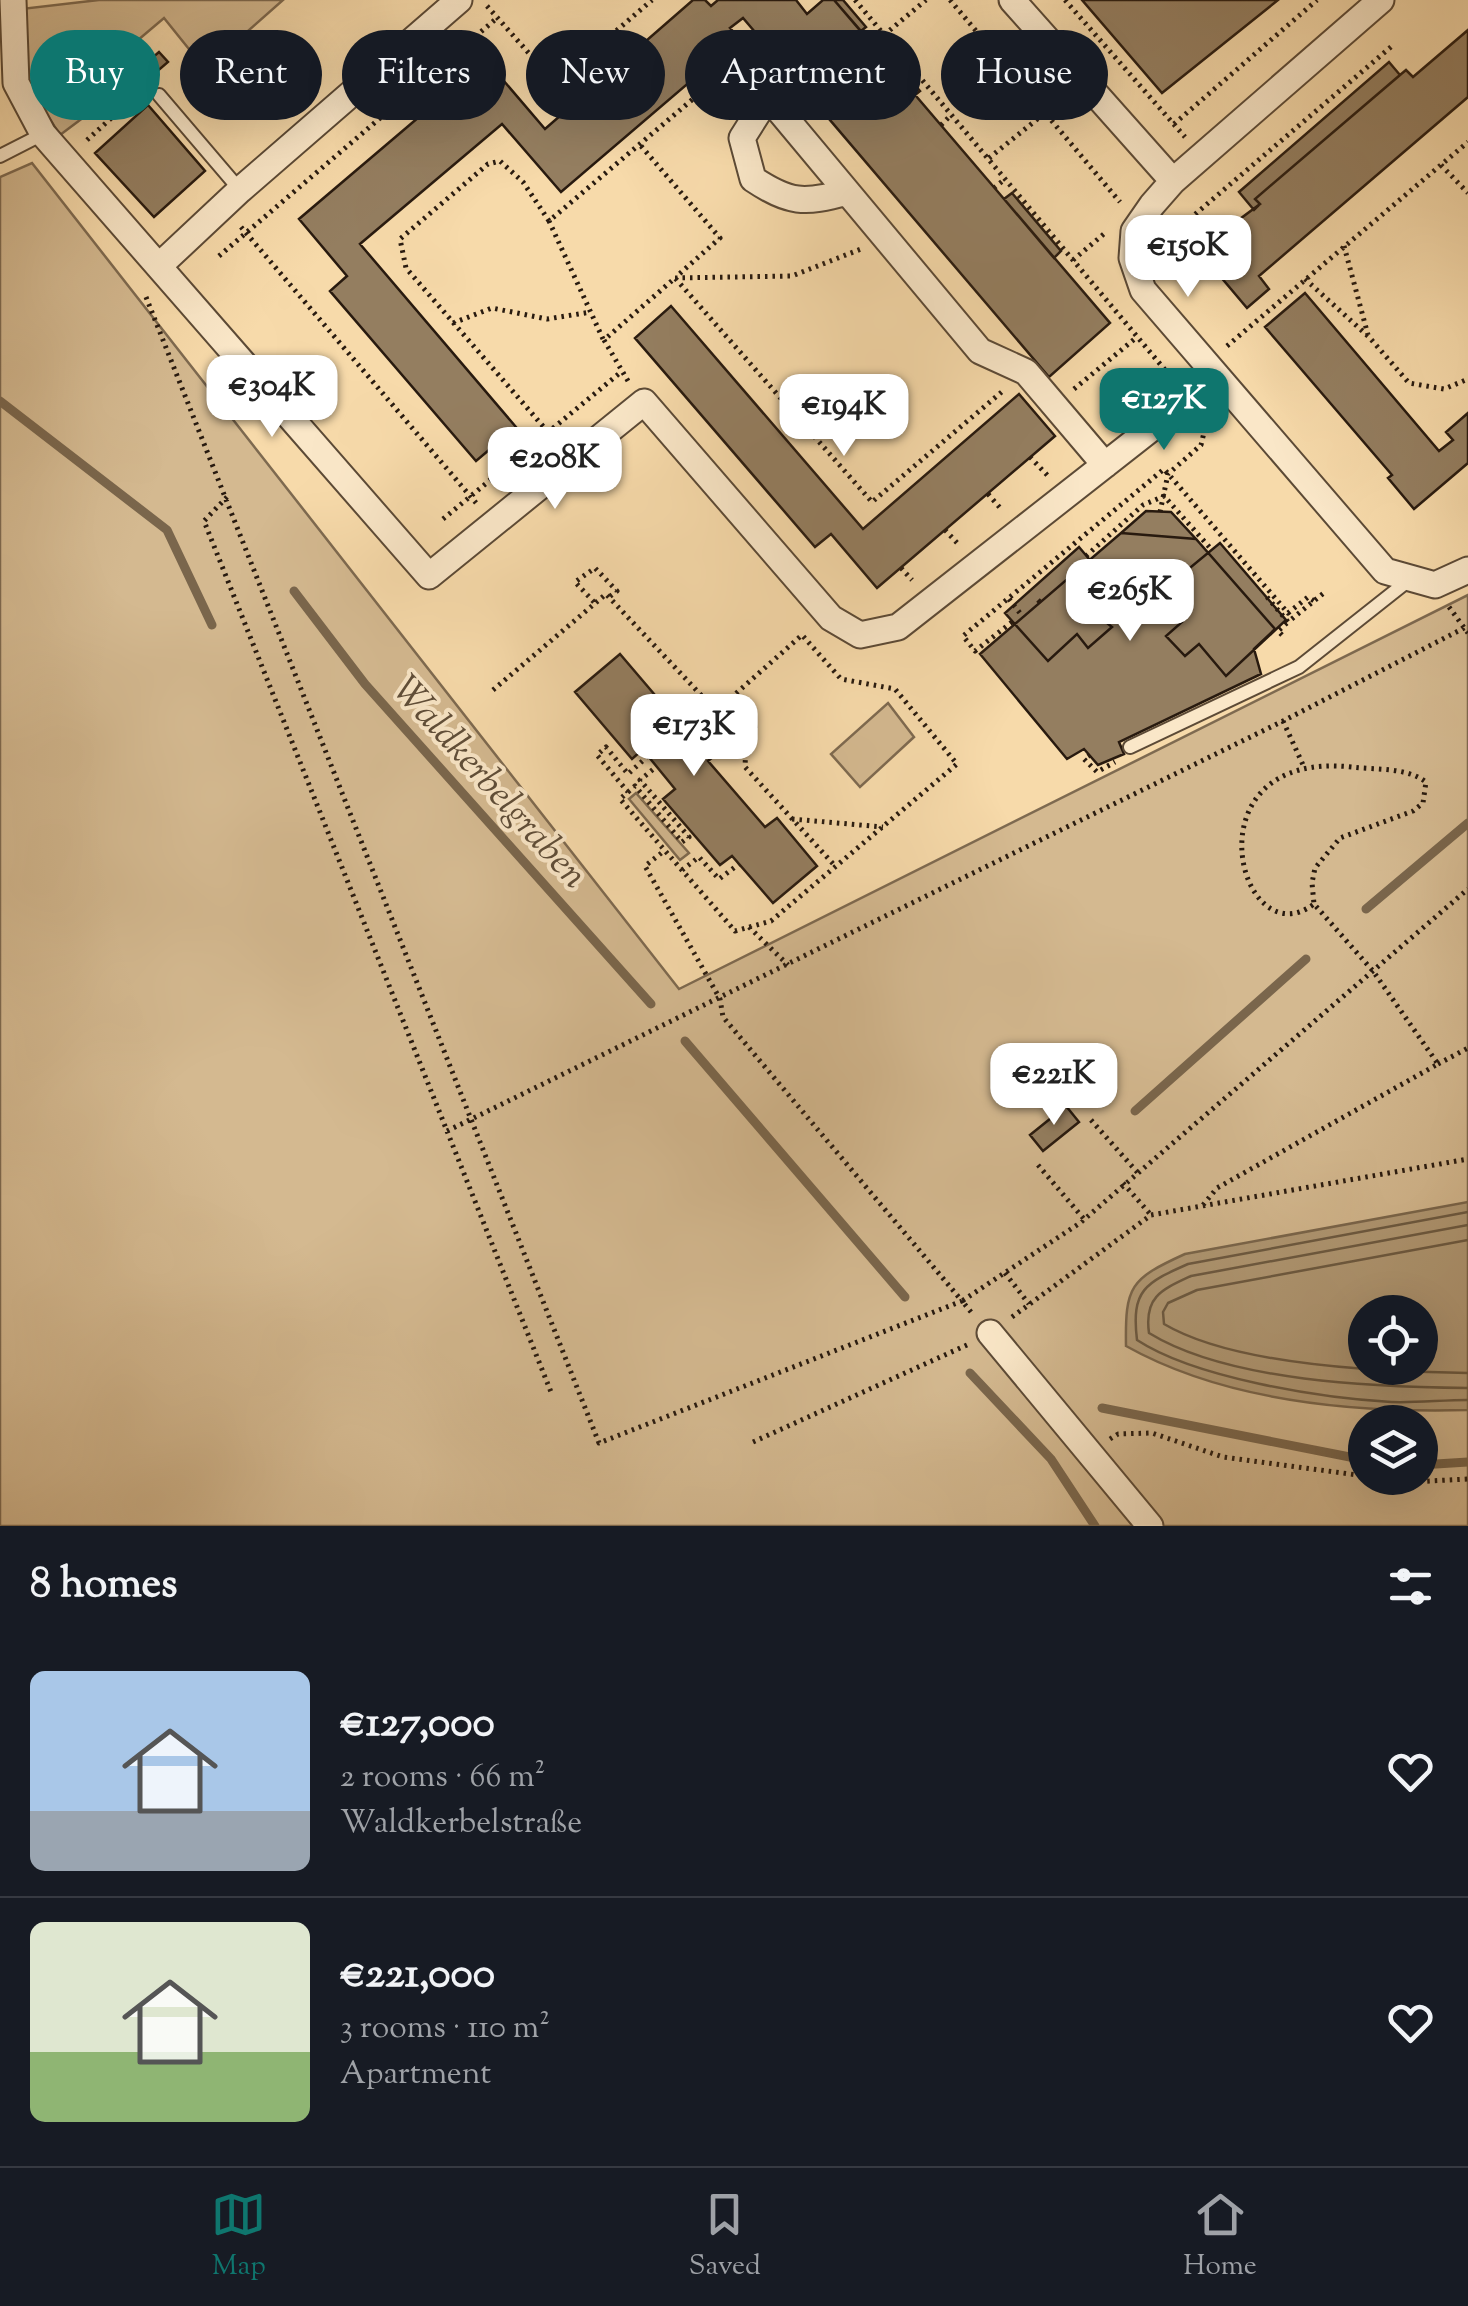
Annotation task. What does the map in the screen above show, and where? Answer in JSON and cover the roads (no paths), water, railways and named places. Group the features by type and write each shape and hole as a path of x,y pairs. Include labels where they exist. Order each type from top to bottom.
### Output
{"street":[{"path":"12,0 16,83 43,134 430,576 644,402 831,618 860,635 898,628 1190,399 1211,370"},
{"path":"159,266 232,197 460,0"},
{"path":"1012,0 1173,181"},
{"path":"1382,0 1123,224 1142,290 1385,571 1435,586 1468,570"},
{"path":"846,192 820,199 784,200 753,179 742,138 750,118 768,96 980,350 1026,372 1105,465"},
{"path":"990,1333 1150,1526"}],"lane":[{"path":"160,96 232,197"},
{"path":"0,156 43,134"},
{"path":"1130,746 1299,667 1409,580"}],"water":[{"path":"1468,1202 1468,1410 1438,1410 1438,1405 1348,1407 1292,1400 1248,1392 1165,1365 1126,1346 1130,1297 1134,1287 1152,1270 1185,1254"}],"waterway":[{"name":"Waldkerbelgraben","path":"0,401 167,530 212,625"},
{"name":"Waldkerbelgraben","path":"294,591 365,684 651,1004"},
{"path":"1366,909 1468,823"},
{"path":"1135,1111 1306,959"},
{"name":"Waldkerbelgraben","path":"685,1041 905,1297"},
{"name":"Waldkerbelgraben","path":"970,1373 1051,1459 1095,1526"},
{"path":"1102,1408 1348,1457"},
{"path":"1438,1464 1468,1462"}]}
